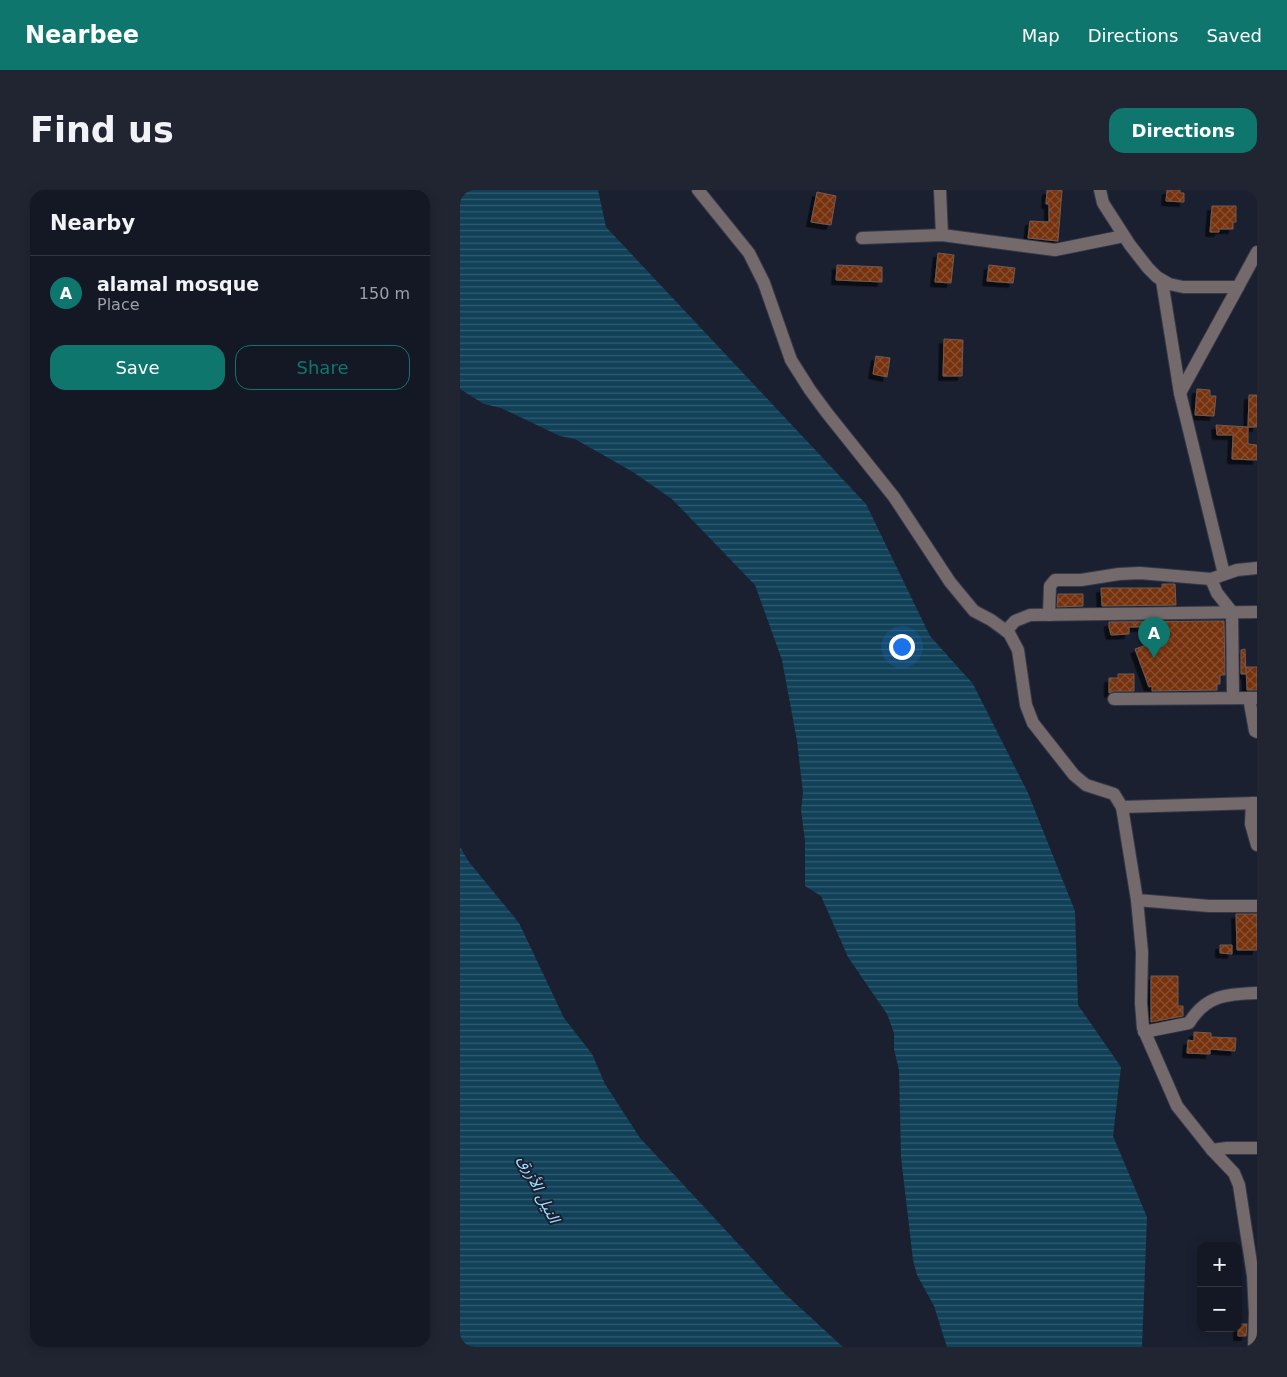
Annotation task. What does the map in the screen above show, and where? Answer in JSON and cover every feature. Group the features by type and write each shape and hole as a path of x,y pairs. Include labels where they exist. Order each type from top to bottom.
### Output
{"street":[{"path":"698,190 749,254 764,283 791,360 810,390 894,496 950,582 974,611 1009,633 1018,650 1026,705 1033,723 1074,775 1086,785 1114,794 1122,807 1137,900 1142,952 1141,1003 1144,1032 1177,1106 1212,1150 1234,1173 1239,1185 1253,1248 1256,1313 1254,1347"},
{"path":"940,190 942,236"},
{"path":"1100,190 1102,203 1124,236 1148,268 1162,280 1183,288 1238,287"},
{"path":"862,238 942,236 1055,250 1124,236"},
{"path":"1180,393 1257,252"},
{"path":"1162,280 1180,393 1224,574"},
{"path":"1050,615 1050,586 1054,580 1081,580 1140,573 1211,579 1237,570 1257,568"},
{"path":"1211,579 1217,593 1232,612 1233,697"},
{"path":"1006,631 1015,621 1030,615 1257,612"},
{"path":"1114,699 1253,698 1255,731 1257,732"},
{"path":"1122,807 1255,803 1251,824 1257,846"},
{"path":"1137,900 1209,906 1257,906"},
{"path":"1144,1032 1189,1023 1196,1012 1208,1002 1220,996 1257,993"},
{"path":"1212,1150 1257,1148"}],"water":[{"path":"460,190 598,190 606,227 866,504 930,636 973,684 1028,793 1075,911 1078,1005 1121,1067 1113,1136 1147,1217 1142,1347 947,1347 934,1306 917,1275 913,1260 901,1157 899,1070 894,1049 894,1033 887,1014 848,957 821,896 805,886 805,841 801,810 803,793 797,741 782,660 755,585 672,499 633,472 575,439 560,436 501,408 484,404 460,389"},
{"name":"النيل الأزرق","path":"460,847 469,862 519,923 564,1018 592,1054 605,1084 640,1138 784,1293 843,1347 460,1347"}],"building":[{"path":"1047,190 1062,190 1058,241 1028,238 1030,221 1049,222 1049,204 1046,204"},
{"path":"1167,190 1180,190 1180,193 1184,193 1184,202 1166,201"},
{"path":"817,192 836,196 831,225 811,222"},
{"path":"1212,206 1236,206 1236,222 1233,222 1233,229 1219,229 1219,232 1210,232"},
{"path":"938,253 954,255 951,283 935,282"},
{"path":"837,265 882,267 882,282 836,280"},
{"path":"989,265 1015,268 1013,283 987,281"},
{"path":"944,339 963,340 962,376 943,376"},
{"path":"876,356 890,358 887,377 873,374"},
{"path":"1197,389 1210,390 1210,396 1216,396 1214,416 1195,415"},
{"path":"1249,395 1257,395 1257,427 1248,427"},
{"path":"1216,425 1248,427 1248,444 1257,445 1257,460 1232,459 1233,435 1217,435"},
{"path":"1162,584 1175,584 1176,605 1102,606 1101,588 1162,588"},
{"path":"1058,594 1083,594 1083,606 1057,607"},
{"path":"1224,621 1225,675 1220,675 1220,684 1217,684 1217,690 1152,691 1152,686 1149,687 1135,649 1152,643 1152,627 1129,627 1129,634 1111,635 1109,627 1109,622"},
{"path":"1245,649 1246,674 1241,674 1241,650"},
{"path":"1246,667 1257,667 1257,690 1247,690"},
{"path":"1118,674 1134,674 1134,691 1114,691 1109,693 1109,678 1118,678"},
{"path":"1236,914 1257,914 1257,950 1237,950"},
{"path":"1220,945 1232,945 1232,954 1220,953"},
{"path":"1151,976 1178,976 1178,1006 1183,1006 1183,1016 1151,1022"},
{"path":"1194,1032 1211,1033 1211,1037 1236,1038 1235,1051 1210,1049 1210,1054 1187,1053 1188,1040 1194,1041"},
{"path":"1242,1324 1247,1324 1246,1336 1238,1336 1238,1332 1242,1332"}],"place":[{"name":"alamal mosque","path":"1154,658"}]}
